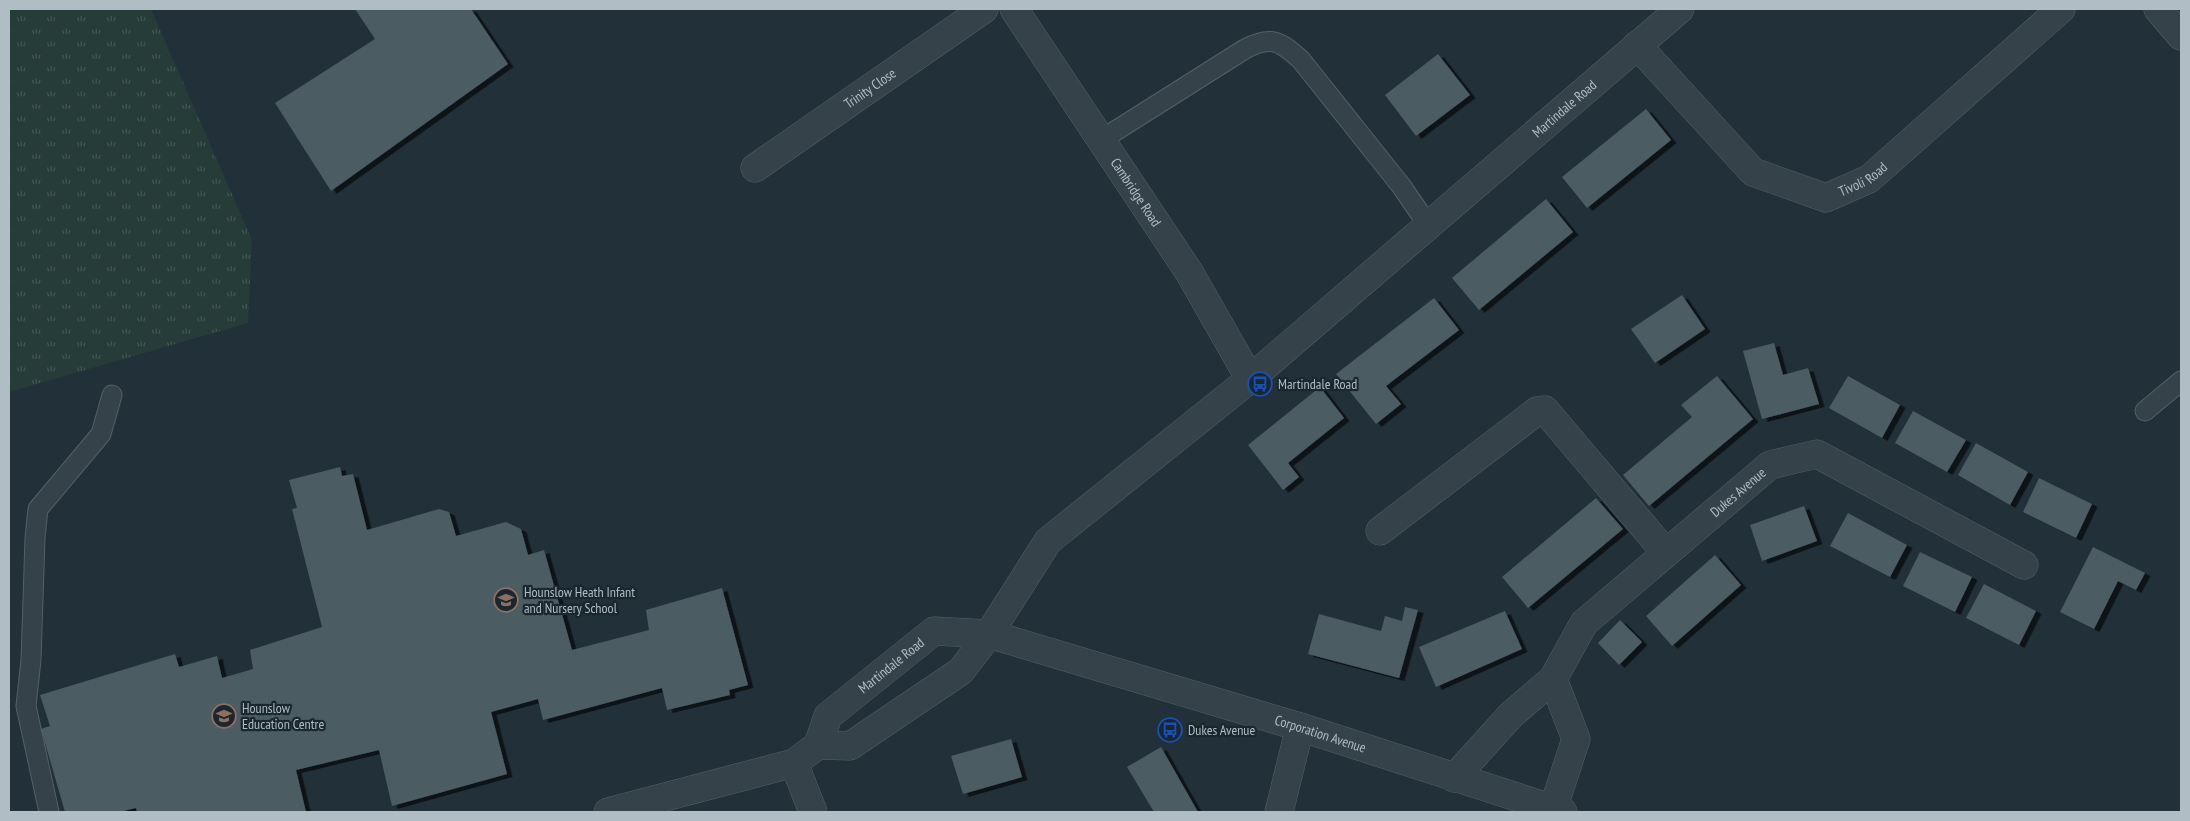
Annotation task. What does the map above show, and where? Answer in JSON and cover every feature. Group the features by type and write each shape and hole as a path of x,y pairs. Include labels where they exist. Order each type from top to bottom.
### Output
{"street":[{"name":"Trinity Close","path":"755,168 984,9"},
{"name":"Cambridge Road","path":"1014,9 1189,272 1250,379"},
{"name":"Martindale Road","path":"989,634 934,630 828,716 818,745 850,746 961,671 989,634 1048,540 1250,379 1680,9"},
{"name":"Tivoli Road","path":"1637,45 1753,172 1826,198 1869,179 2061,9"},
{"path":"2158,9 2181,36"},
{"path":"1380,531 1537,411 1545,410 1666,553"},
{"name":"Dukes Avenue","path":"1454,778 1511,715 1553,680 1584,623 1770,465 1816,454 2024,565"},
{"name":"Corporation Avenue","path":"989,634 1300,727 1558,811"},
{"path":"1553,680 1576,740 1558,811"},
{"path":"1279,812 1300,727"},
{"path":"608,812 794,763 818,745"},
{"path":"794,763 813,812"}],"lane":[{"path":"1101,140 1245,49 1261,40 1273,41 1286,46 1301,60 1402,187 1428,225"},
{"path":"2145,412 2181,381"},
{"path":"49,812 26,706 31,660 35,538 38,509 101,434 112,395"}],"green space":[{"path":"9,9 151,9 252,240 248,323 9,392"}],"building":[{"path":"355,9 471,9 508,64 331,191 275,103 375,39"},
{"path":"1438,54 1470,95 1416,136 1385,95"},
{"path":"1646,109 1671,140 1587,208 1562,177"},
{"path":"1546,199 1573,232 1479,310 1452,278"},
{"path":"1682,295 1705,329 1655,363 1631,329"},
{"path":"1434,298 1459,330 1386,386 1401,404 1376,424 1336,374"},
{"path":"1774,343 1783,375 1808,368 1819,404 1762,419 1743,351"},
{"path":"1717,376 1753,419 1649,506 1623,475 1692,417 1681,405"},
{"path":"1848,376 1900,405 1882,438 1829,408"},
{"path":"1320,387 1344,418 1288,463 1299,477 1283,490 1248,445"},
{"path":"1913,411 1966,440 1947,472 1895,443"},
{"path":"1976,443 2028,472 2010,505 1958,475"},
{"path":"340,467 342,476 353,474 367,530 439,509 449,512 456,536 506,522 521,529 528,555 544,550 572,650 649,630 646,610 722,588 748,685 729,690 730,695 667,710 662,688 543,720 538,699 491,712 507,774 392,806 379,750 296,770 306,812 137,812 136,808 119,812 65,812 41,729 50,726 40,695 175,654 179,667 217,656 222,678 253,669 250,650 322,627 292,509 297,508 289,480"},
{"path":"2039,478 2092,504 2076,538 2023,512"},
{"path":"1596,498 1623,529 1528,608 1502,577"},
{"path":"1804,506 1817,541 1762,561 1750,525"},
{"path":"1848,513 1907,545 1890,577 1830,546"},
{"path":"2093,547 2145,573 2136,590 2118,581 2094,629 2060,612"},
{"path":"1920,552 1972,577 1955,612 1903,586"},
{"path":"1715,555 1741,585 1672,646 1646,616"},
{"path":"1984,584 2036,611 2019,645 1966,618"},
{"path":"1405,607 1418,610 1399,678 1308,654 1319,614 1381,631 1385,616 1402,621"},
{"path":"1505,611 1522,649 1436,687 1419,647"},
{"path":"1620,620 1642,642 1619,665 1598,643"},
{"path":"1011,739 1022,777 963,794 951,756"},
{"path":"1161,747 1198,812 1154,812 1127,767"}],"place":[{"name":"Martindale Road","path":"1260,384"},
{"name":"Hounslow Heath Infant and Nursery School","path":"506,600"},
{"name":"Hounslow Education Centre","path":"224,716"},
{"name":"Dukes Avenue","path":"1170,730"}]}
